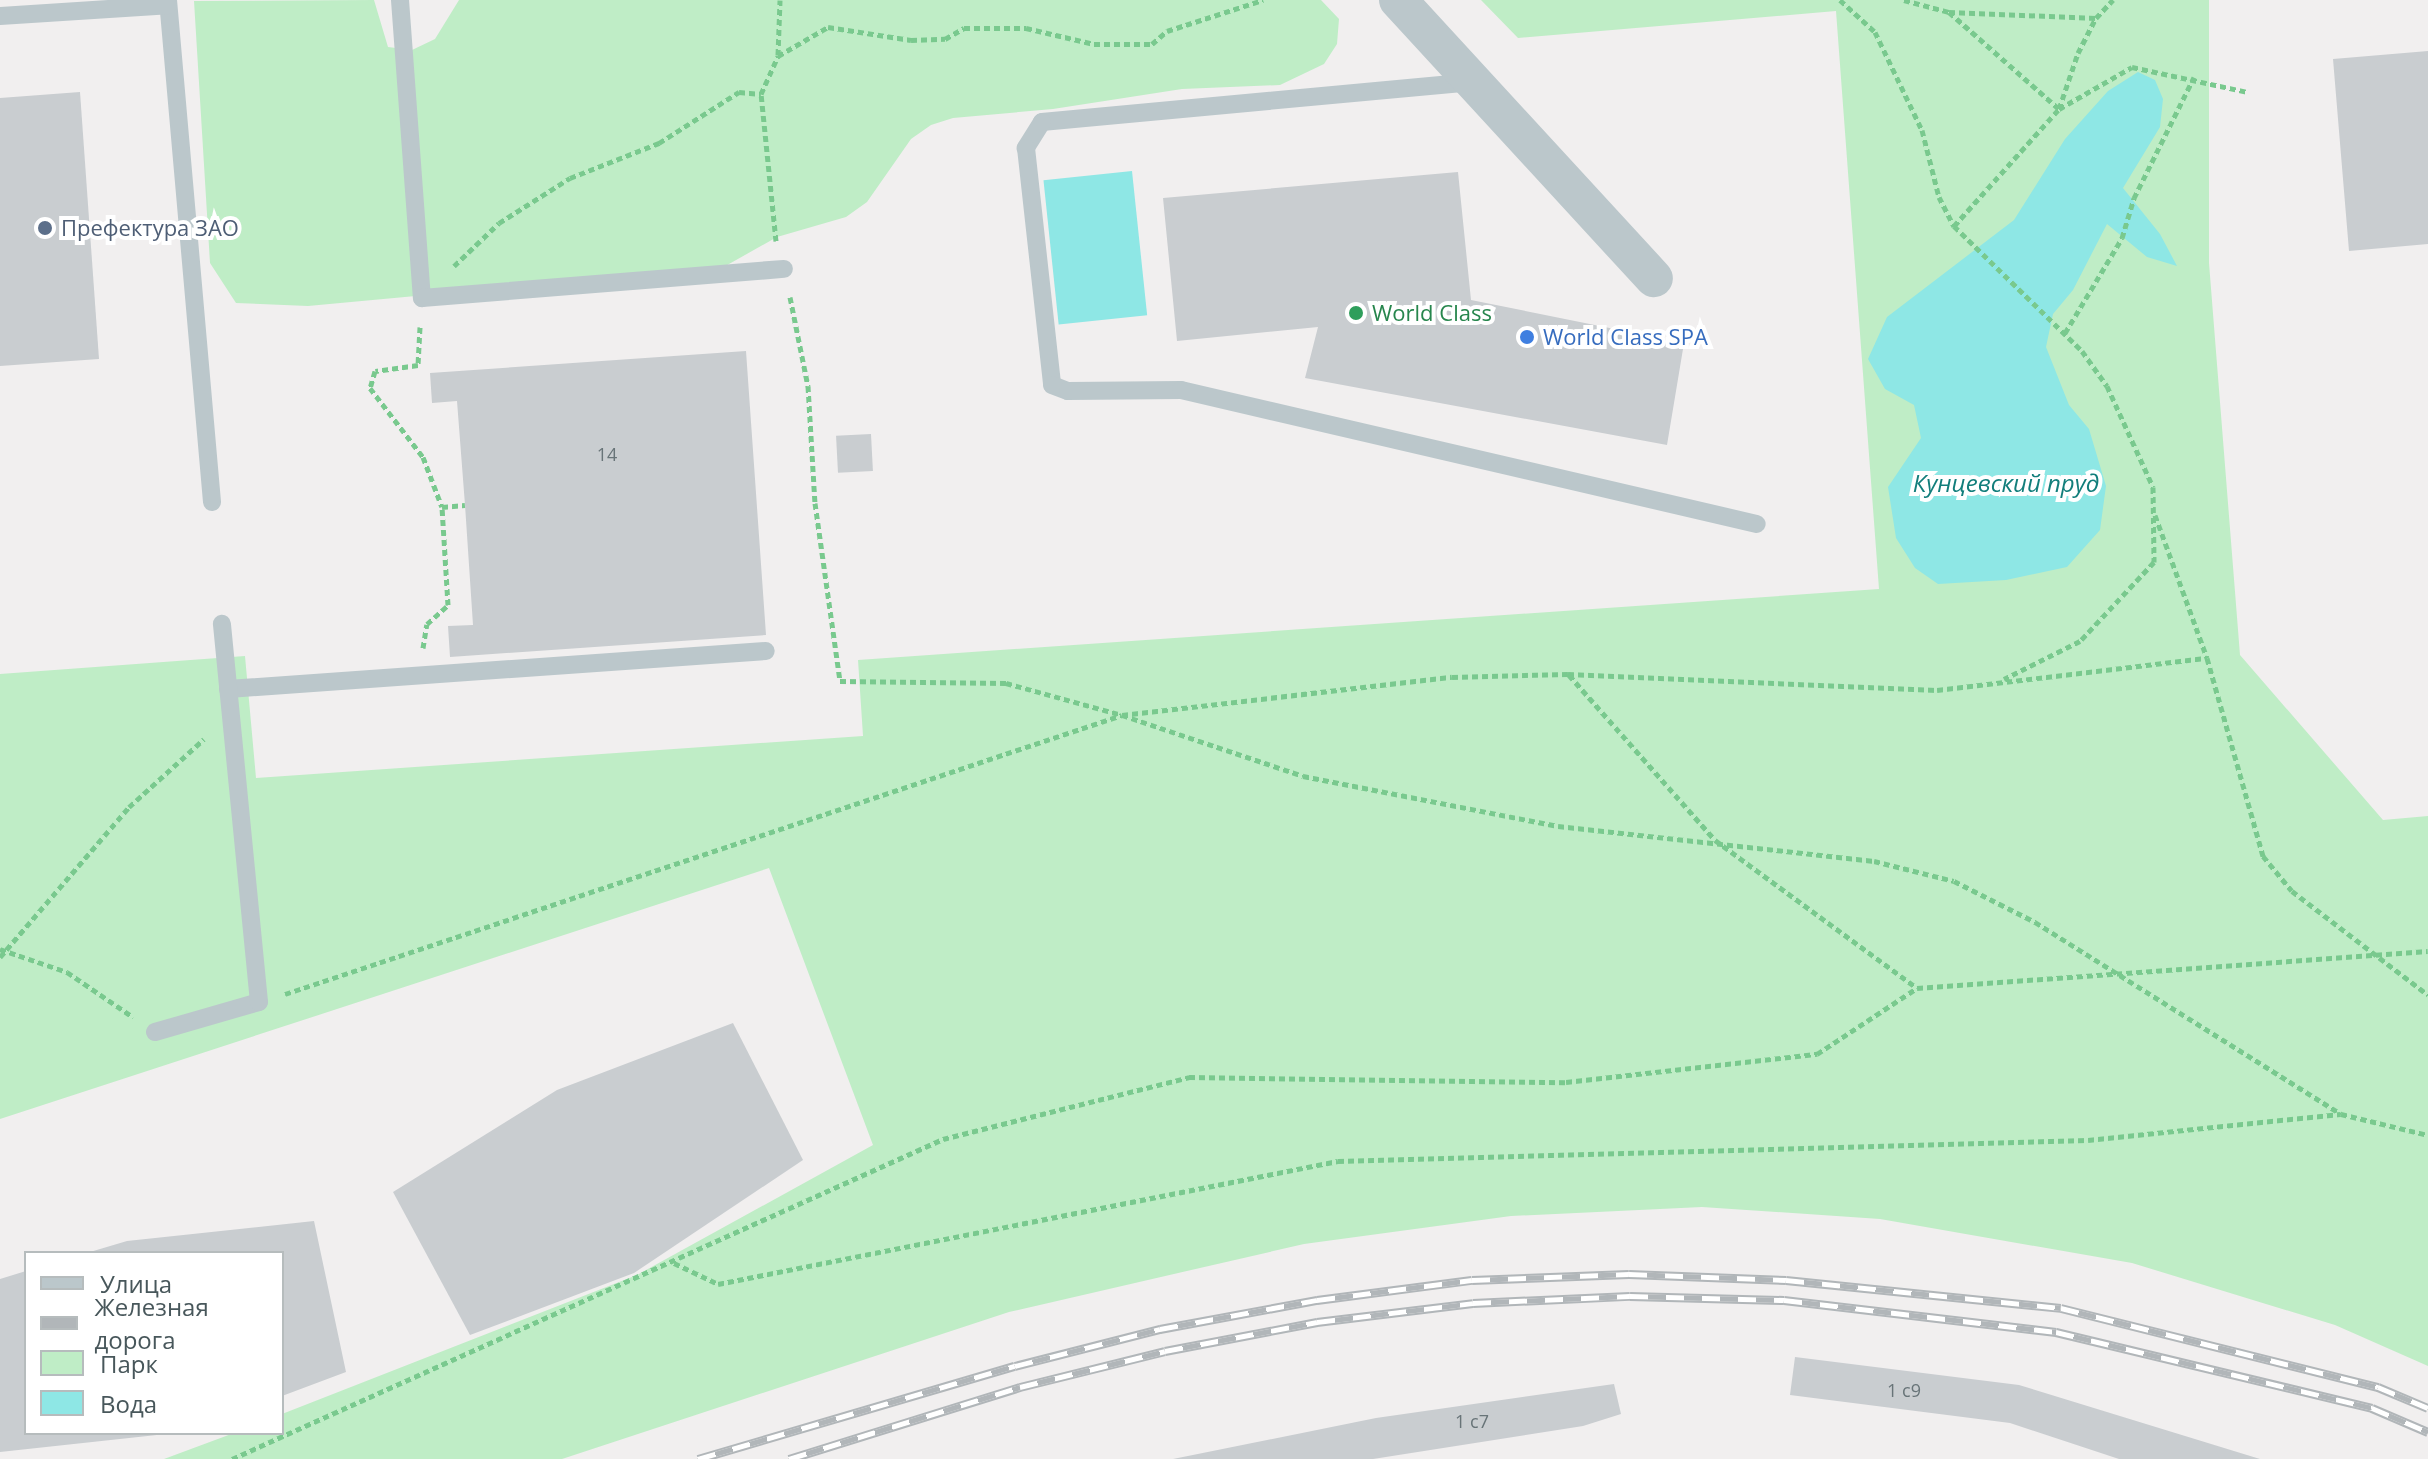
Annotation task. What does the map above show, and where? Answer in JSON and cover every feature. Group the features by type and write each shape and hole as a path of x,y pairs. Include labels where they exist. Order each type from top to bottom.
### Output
{"street":[{"path":"1398,0 1654,278"}],"lane":[{"path":"400,0 422,298 784,269"},
{"path":"0,16 168,3 212,502"},
{"path":"1476,82 1042,122 1026,148 1052,385 1068,391 1181,390 1757,524"},
{"path":"155,1032 259,1002 222,624"},
{"path":"228,689 766,651"}],"path":[{"path":"772,229 761,94 778,56 780,0"},
{"path":"778,56 828,27 911,40 945,39 964,28 1026,28 1094,44 1152,44 1167,31 1263,0"},
{"path":"1840,0 1875,32 1922,130 1939,197 1954,226 2065,333 2107,386 2153,487 2154,562 2080,641 1998,682"},
{"path":"1904,0 1949,12 2096,18"},
{"path":"2059,109 2096,18 2113,0"},
{"path":"1949,12 2059,109"},
{"path":"1954,226 2059,109 2132,67 2194,77 2248,92"},
{"path":"2065,333 2122,238 2134,198 2194,77"},
{"path":"418,675 427,624 448,605 442,507 423,457 370,388 375,371 418,365 422,298 499,223 570,178 659,143 739,92 761,94"},
{"path":"784,269 808,386 815,503 840,681 1006,683 1122,715 1303,776 1558,826 1715,840 1874,861 1954,881 2035,922 2341,1114 2428,1135"},
{"path":"442,507 465,505"},
{"path":"2154,511 2207,658 2263,856 2292,891 2381,956 2428,995"},
{"path":"259,1002 1122,715 1452,677 1568,674 1937,690 2207,658"},
{"path":"1568,674 1715,840 1917,988"},
{"path":"0,957 129,807 229,717"},
{"path":"0,949 67,972 155,1032"},
{"path":"232,1459 943,1139 1189,1077 1566,1082 1817,1054 1917,988 2118,976 2428,951"},
{"path":"673,1262 718,1284 1338,1161 2088,1140 2341,1114"}],"green space":[{"path":"374,0 388,47 412,50 435,39 459,0 1321,0 1339,19 1337,44 1324,64 1280,85 1182,89 1053,109 953,118 931,125 911,139 867,202 846,217 777,237 713,273 640,275 308,306 236,303 210,263 194,1"},
{"path":"1481,0 2209,0 2209,263 2240,655 2383,820 2428,816 2428,1366 2335,1325 2132,1263 1880,1219 1702,1207 1511,1216 1304,1244 1009,1312 562,1459 164,1459 229,1435 284,1435 284,1413 637,1275 873,1145 769,868 0,1119 0,674 245,656 256,778 863,736 858,660 1879,589 1836,11 1518,38"}],"water":[{"name":"Кунцевский пруд","path":"2138,72 2155,80 2163,99 2160,127 2123,188 2160,234 2177,266 2147,257 2107,224 2073,290 2053,314 2046,347 2069,405 2089,429 2106,486 2100,530 2067,567 2006,580 1938,584 1915,568 1896,538 1888,487 1921,438 1914,405 1885,389 1868,359 1887,317 2014,220 2065,139 2108,91"},
{"path":"1132,171 1147,315 1059,325 1043,180"}],"building":[{"path":"2428,51 2428,244 2349,251 2333,59"},
{"name":"Префектура ЗАО","path":"80,92 99,359 0,366 0,98"},
{"name":"World Class","path":"1458,172 1471,300 1684,343 1667,445 1305,378 1318,327 1177,341 1163,198"},
{"path":"746,351 766,635 450,657 448,626 473,625 465,505 457,401 432,403 430,373"},
{"path":"871,434 873,471 838,473 836,436"},
{"path":"733,1023 803,1160 634,1273 470,1335 393,1192 557,1090"},
{"path":"314,1221 346,1372 284,1395 284,1251 93,1251 127,1241"},
{"path":"24,1272 24,1435 157,1435 0,1452 0,1279"},
{"path":"1795,1357 2019,1385 2260,1459 2119,1459 2010,1423 1790,1395"},
{"path":"1614,1384 1621,1414 1583,1426 1373,1459 1173,1459 1376,1418"}],"railway":[{"path":"698,1459 1015,1366 1160,1329 1317,1300 1472,1280 1629,1274 1786,1280 2061,1308 2378,1387 2428,1408"},
{"path":"789,1459 1020,1387 1165,1351 1317,1322 1473,1303 1630,1296 1784,1300 2056,1332 2372,1408 2428,1432"}],"place":[{"name":"Префектура ЗАО","path":"45,228"},
{"name":"World Class","path":"1356,313"},
{"name":"World Class SPA","path":"1527,337"}]}
